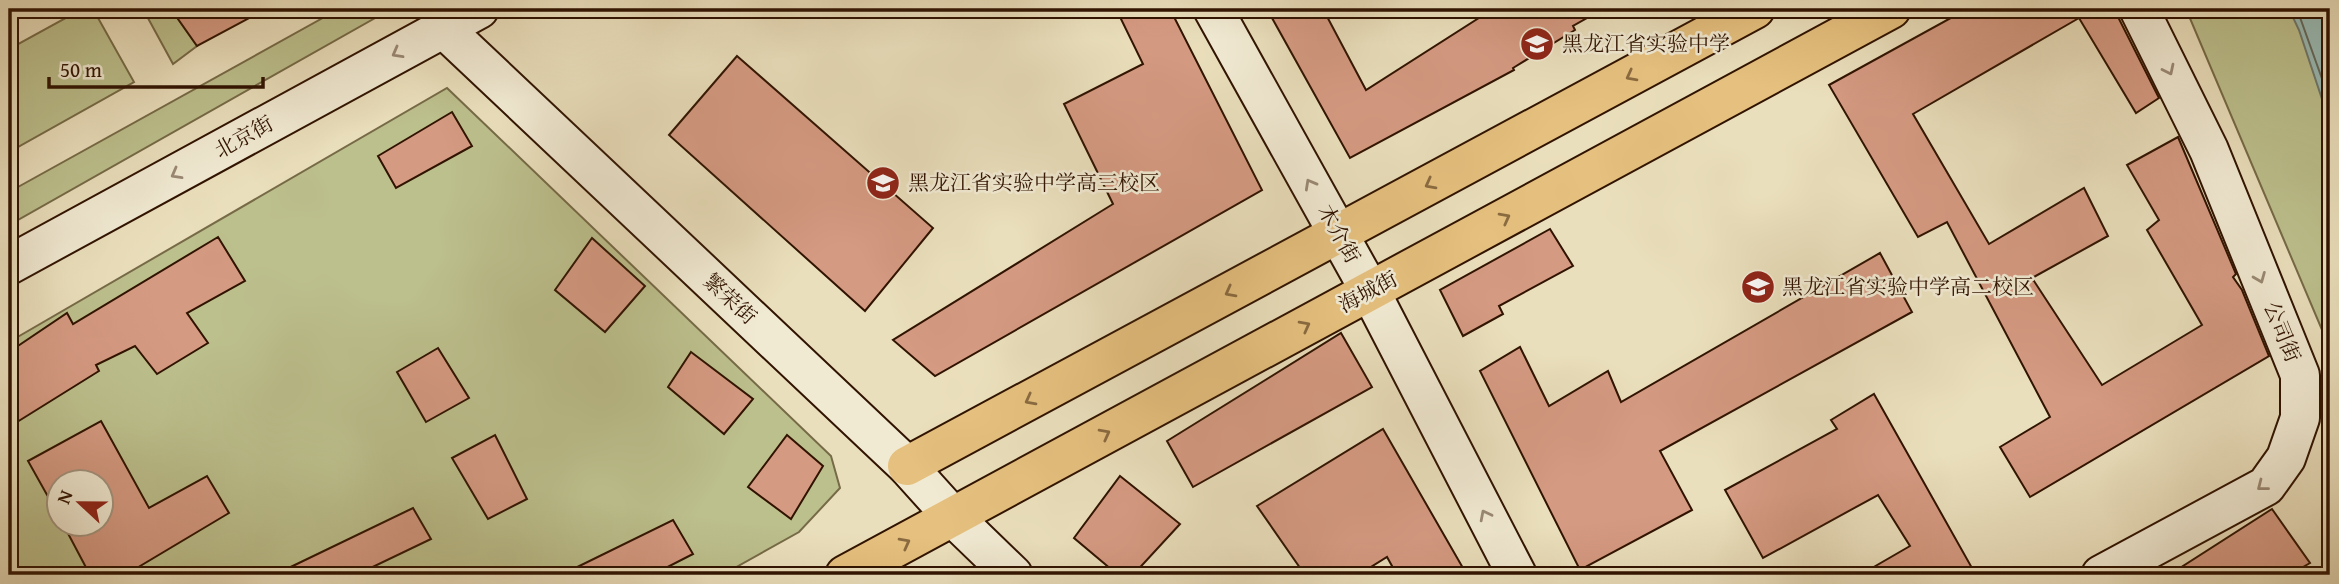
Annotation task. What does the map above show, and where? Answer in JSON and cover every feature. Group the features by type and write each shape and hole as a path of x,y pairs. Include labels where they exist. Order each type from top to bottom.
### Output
{"main road":[{"path":"907,466 1755,9"},
{"name":"海城街","path":"845,575 1891,9"}],"street":[{"name":"北京街","path":"9,265 479,9"},
{"name":"木介街","path":"1213,9 1370,291 1517,575"},
{"name":"公司街","path":"2101,575 2266,486 2287,458 2300,418 2300,375 2209,150 2139,9"},
{"name":"繁荣街","path":"443,28 907,466 953,517 1013,575"}],"green space":[{"path":"82,9 93,9 134,82 9,152 9,49"},
{"path":"143,9 171,9 197,46 173,64"},
{"path":"339,9 391,9 9,225 9,192"},
{"path":"2186,9 2330,9 2330,344 2328,344"},
{"path":"447,88 831,456 840,488 799,532 722,575 9,575 9,342"}],"water":[{"path":"2289,9 2330,9 2330,123 2299,30"}],"building":[{"path":"171,9 266,9 197,46"},
{"path":"1135,9 1170,9 1262,190 935,376 893,340 1113,204 1064,104 1143,64 1120,17"},
{"path":"1267,9 1323,9 1366,90 1493,9 1603,9 1573,26 1575,30 1513,68 1514,70 1350,158"},
{"path":"1967,9 2117,9 2119,19 2159,98 2136,113 2079,18 1913,114 1989,244 2084,188 2108,236 2032,278 2102,385 2202,325 2147,230 2159,220 2127,165 2178,137 2236,274 2233,277 2242,290 2269,356 2030,497 2000,447 2050,417 1947,222 1918,237 1829,85"},
{"path":"737,56 933,228 865,311 669,135"},
{"path":"452,112 472,146 396,188 378,156"},
{"path":"1550,229 1573,266 1499,306 1503,314 1463,336 1440,290"},
{"path":"218,237 245,281 187,313 208,343 157,374 135,346 96,365 99,371 9,427 9,352 67,313 73,324"},
{"path":"592,238 645,286 605,332 555,290"},
{"path":"1880,253 1912,312 1660,451 1692,510 1580,570 1480,371 1520,347 1549,406 1608,371 1621,402"},
{"path":"1341,333 1372,387 1193,487 1167,441"},
{"path":"438,348 469,398 426,422 397,372"},
{"path":"691,352 753,399 724,434 668,387"},
{"path":"1874,394 1972,568 1959,575 1860,575 1910,546 1878,495 1763,558 1725,490 1837,429 1831,420"},
{"path":"101,421 149,508 207,476 229,513 125,575 90,575 70,538 116,538 116,468 46,468 46,493 28,461"},
{"path":"1383,429 1467,575 1397,575 1387,557 1358,575 1305,575 1257,506"},
{"path":"495,435 527,499 488,519 452,458"},
{"path":"787,435 823,466 791,519 748,487"},
{"path":"1120,476 1180,524 1133,575 1118,575 1074,538"},
{"path":"413,508 431,539 356,575 274,575"},
{"path":"2272,509 2310,563 2289,575 2169,575"},
{"path":"673,520 693,554 652,575 561,575"}],"place":[{"name":"黑龙江省实验中学","path":"1537,44"},
{"name":"黑龙江省实验中学高三校区","path":"883,183"},
{"name":"黑龙江省实验中学高二校区","path":"1758,287"}]}
